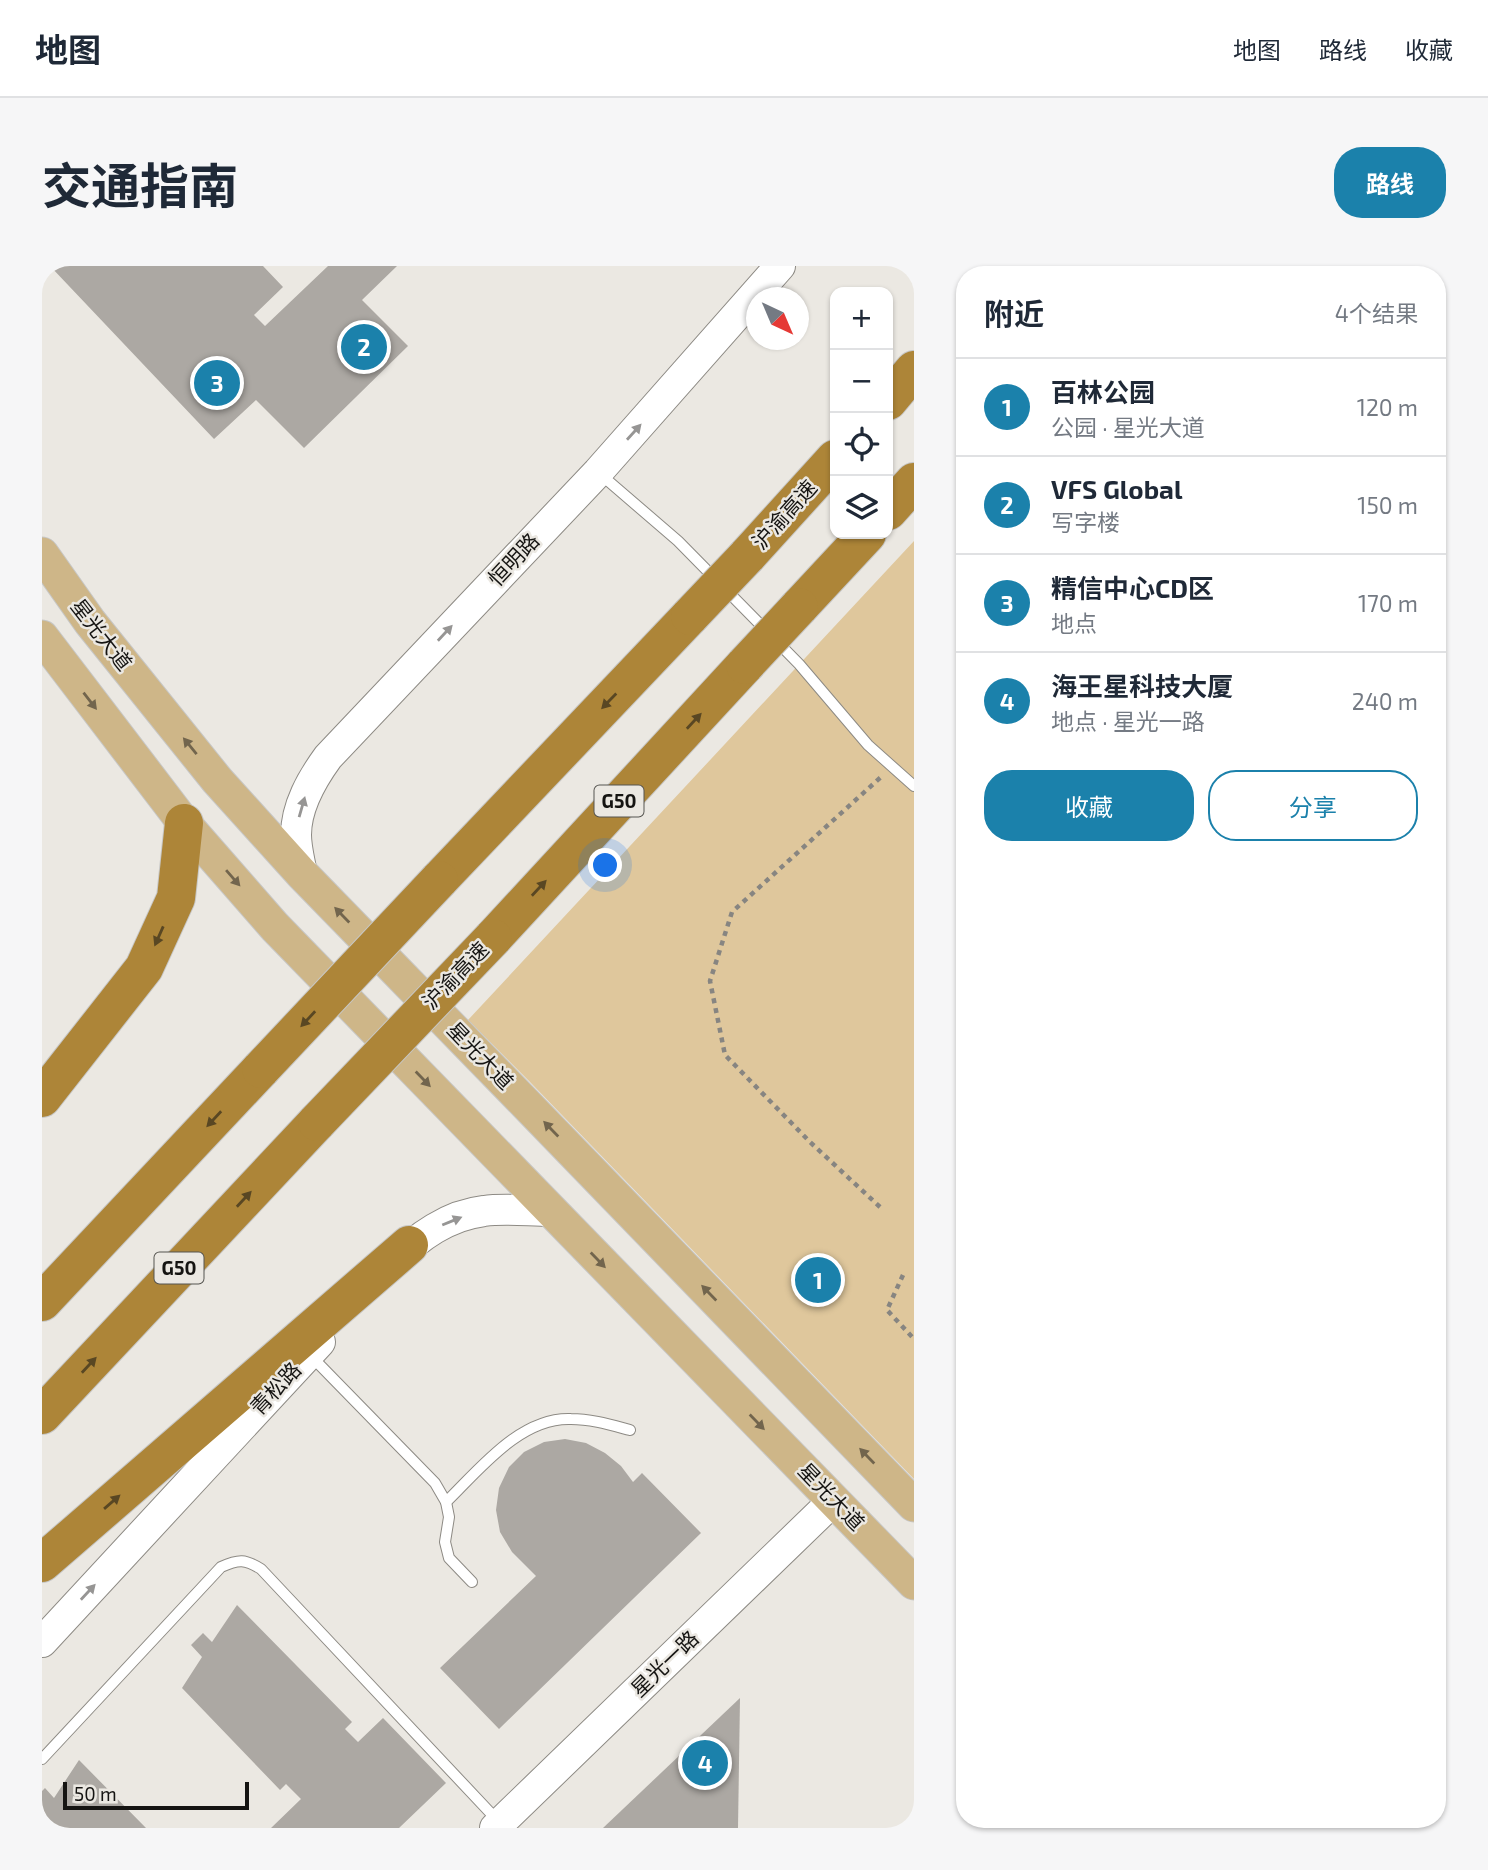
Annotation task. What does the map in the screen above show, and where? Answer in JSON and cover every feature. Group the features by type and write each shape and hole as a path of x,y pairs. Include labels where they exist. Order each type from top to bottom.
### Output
{"highway":[{"path":"893,395 914,370"},
{"name":"沪渝高速","path":"42,1302 690,617 830,465"},
{"path":"893,505 914,482"},
{"name":"沪渝高速","path":"42,1415 493,938 861,539"},
{"path":"42,1098 144,968 176,898 184,823"},
{"path":"42,1563 409,1245"}],"main road":[{"name":"星光大道","path":"42,554 90,622 208,769 302,874 914,1505"},
{"name":"星光大道","path":"44,641 184,823 275,927 914,1583"}],"street":[{"name":"恒明路","path":"302,874 296,834 301,806 312,778 320,767 598,472 780,266"},
{"name":"青松路","path":"42,1642 409,1245 449,1220 484,1211 551,1211"},
{"name":"星光一路","path":"498,1826 834,1500"}],"lane":[{"path":"598,472 678,541 799,664 868,745 914,786"},
{"path":"309,1354 435,1483 446,1502 449,1517 445,1542 449,1558 472,1582"},
{"path":"446,1502 509,1441 542,1423 568,1419 596,1421 630,1430"},
{"path":"42,1759 221,1567 235,1560 249,1561 261,1569 498,1826"}],"path":[{"path":"880,1208 810,1142 726,1055 710,981 732,912 892,767"},
{"path":"903,1275 887,1310 914,1339"}],"shaded area":[{"path":"914,541 914,1479 468,1020"}],"building":[{"path":"50,266 263,266 283,287 254,315 265,326 328,266 397,266 362,300 408,346 304,448 256,400 214,439"},
{"path":"565,1439 586,1443 605,1453 621,1466 633,1482 642,1473 701,1533 499,1729 440,1668 536,1576 512,1552 500,1532 496,1510 499,1488 509,1467 524,1452 544,1442"},
{"path":"237,1605 352,1722 345,1729 358,1742 383,1718 446,1783 399,1828 271,1828 301,1799 286,1784 280,1790 182,1688 202,1657 191,1645 203,1633 212,1642"},
{"path":"740,1698 738,1828 603,1828"},
{"path":"79,1760 146,1828 42,1828 42,1791 45,1788 54,1798"}],"place":[{"name":"VFS Global","path":"364,347"},
{"name":"精信中心CD区","path":"217,383"},
{"name":"百林公园","path":"818,1280"},
{"name":"海王星科技大厦","path":"705,1763"}]}
